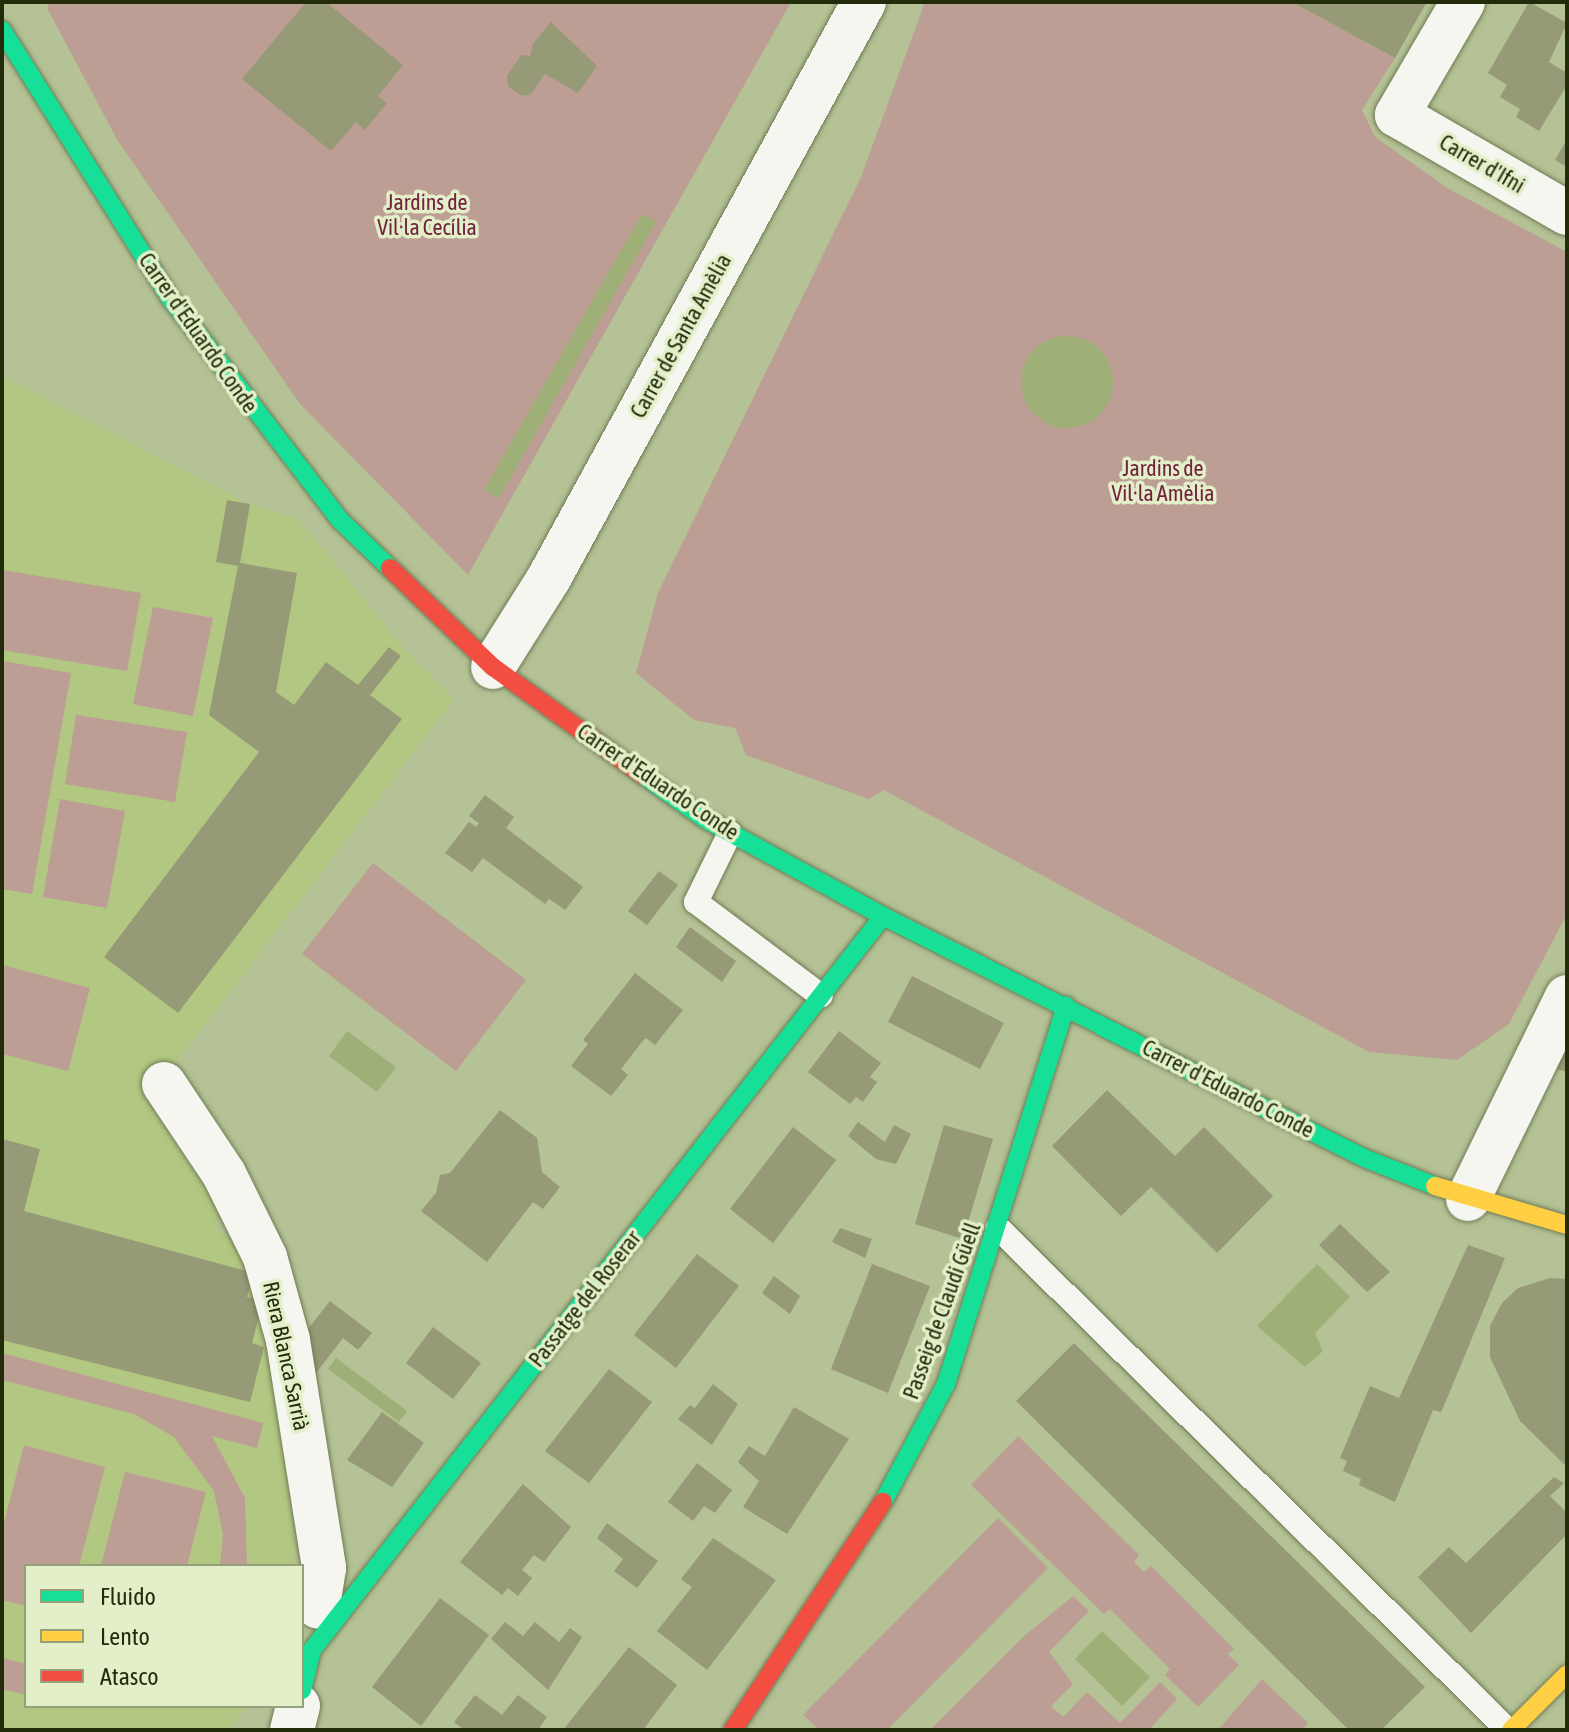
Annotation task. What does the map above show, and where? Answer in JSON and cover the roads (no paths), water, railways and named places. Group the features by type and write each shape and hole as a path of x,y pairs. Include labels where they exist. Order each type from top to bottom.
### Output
{"street":[{"name":"Carrer de Santa Amèlia","path":"493,667 549,578 864,2"},
{"name":"Carrer d'Ifni","path":"1463,2 1397,115 1567,213"},
{"name":"Carrer d'Eduardo Conde","path":"3,29 171,299 249,407 339,519 493,667 730,833 883,916 1364,1158 1468,1199 1567,1225"},
{"name":"Passatge del Roserar","path":"304,1682 312,1650 883,916"},
{"path":"1468,1199 1567,997"},
{"name":"Passeig de Claudi Güell","path":"733,1730 903,1472 946,1384 1066,1006"},
{"name":"Riera Blanca Sarrià","path":"164,1084 224,1174 265,1257 288,1340 324,1568 318,1607"},
{"path":"1509,1730 1567,1674"},
{"path":"292,1730 298,1708"}],"lane":[{"path":"730,833 696,902 821,996"},
{"path":"998,1228 1509,1730"}],"park label":[{"name":"Jardins de Vil·la Cecília","path":"427,214"},
{"name":"Jardins de Vil·la Amèlia","path":"1163,480"}]}
